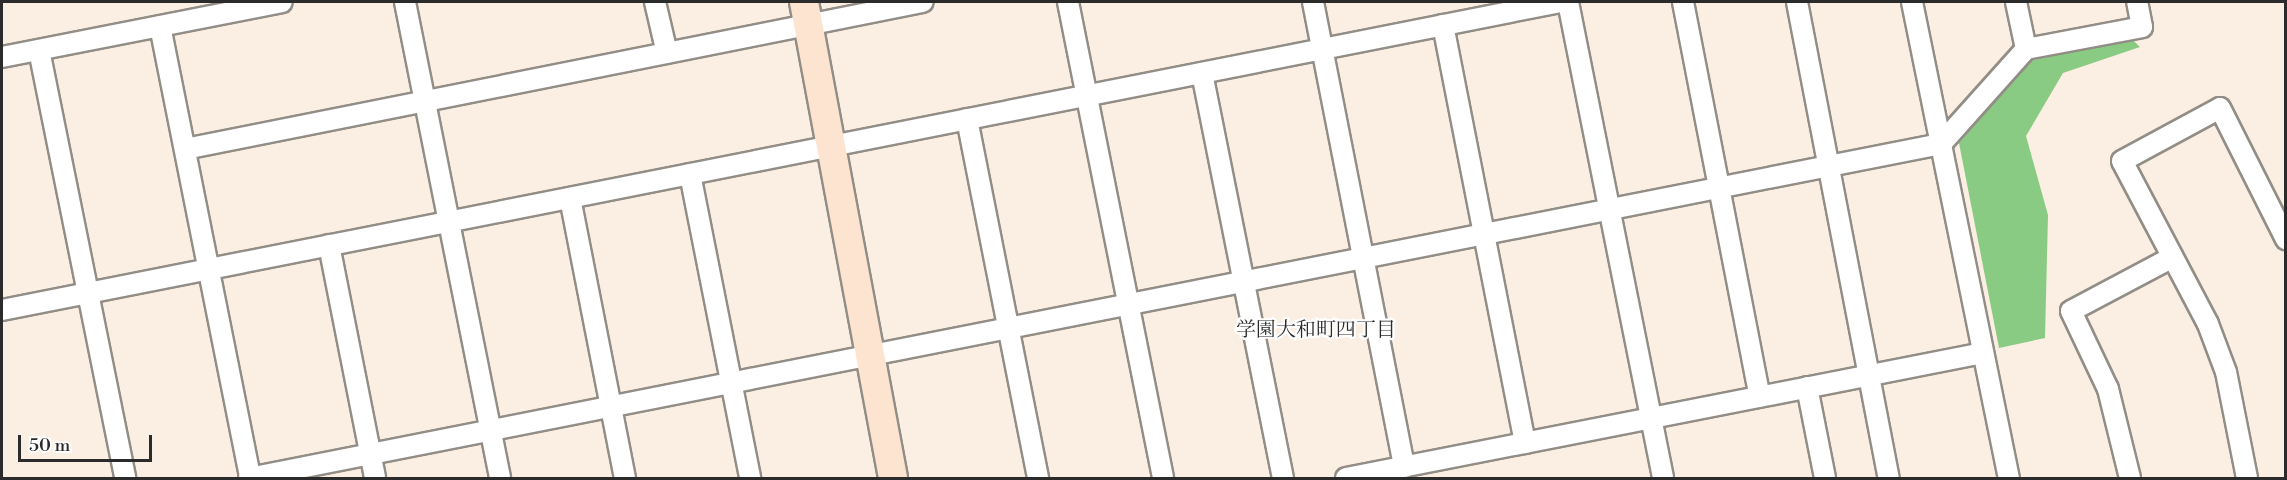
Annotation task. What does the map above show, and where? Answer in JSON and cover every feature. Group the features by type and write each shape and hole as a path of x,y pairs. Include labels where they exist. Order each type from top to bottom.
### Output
{"street":[{"path":"2,57 282,2"},
{"path":"405,2 500,478"},
{"path":"655,2 667,53"},
{"path":"185,149 667,53 804,13 923,2"},
{"path":"1068,2 1162,478"},
{"path":"1313,2 1404,467"},
{"path":"2,310 1561,2"},
{"path":"1568,2 1663,478"},
{"path":"1683,2 1760,397"},
{"path":"1797,2 1889,478"},
{"path":"1912,2 2009,478"},
{"path":"2016,2 2026,49"},
{"path":"160,26 250,478 1941,144 2026,49 2142,27 2137,2"},
{"path":"804,13 893,478"},
{"path":"1443,25 1525,443"},
{"path":"39,50 125,478"},
{"path":"1202,73 1282,478"},
{"path":"2247,478 2226,372 2208,324 2122,161 2220,108 2286,239"},
{"path":"967,119 1038,478"},
{"path":"690,174 750,478"},
{"path":"570,198 625,478"},
{"path":"329,245 375,478"},
{"path":"2130,478 2108,389 2071,311 2173,257"},
{"path":"1346,478 1983,353"},
{"path":"1808,387 1825,478"}],"green space":[{"path":"2131,38 2140,47 2063,73 2026,136 2048,215 2045,338 1999,348 1959,143 2030,61"}],"district":[{"name":"学園大和町四丁目","path":"1316,330"}]}
